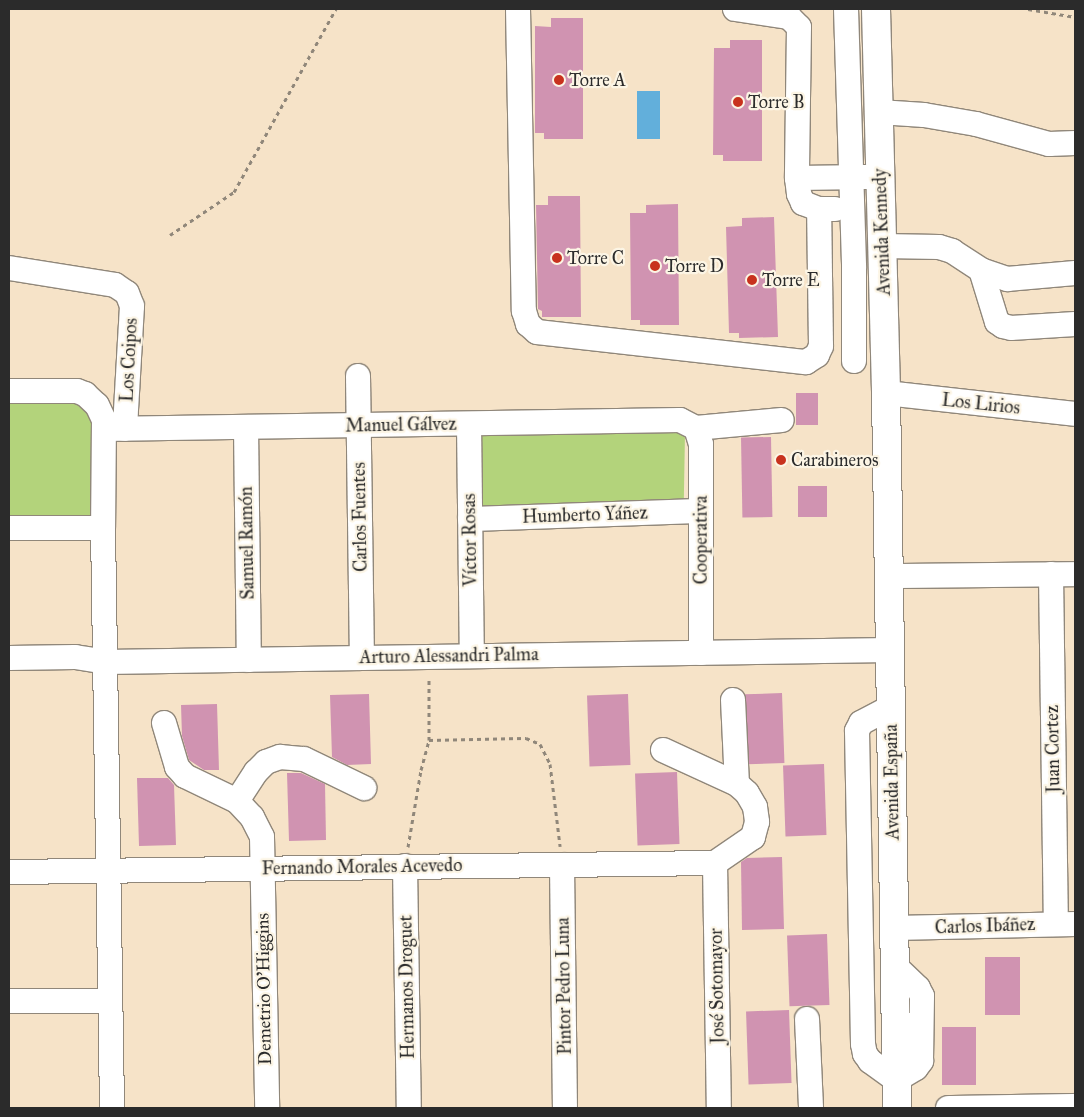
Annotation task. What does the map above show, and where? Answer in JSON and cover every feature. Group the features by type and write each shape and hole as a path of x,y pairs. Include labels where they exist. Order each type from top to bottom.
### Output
{"main road":[{"name":"Avenida Kennedy","path":"876,9 883,246 886,455"},
{"name":"Avenida España","path":"886,455 895,928 896,1108"}],"street":[{"path":"518,9 524,311 528,324 537,332 548,335 620,341 806,362 817,355 821,346 819,209"},
{"path":"735,9 789,17 800,27 797,178 799,194 804,203 819,209 881,208"},
{"name":"Avenida Kennedy","path":"846,9 853,209 854,361"},
{"path":"879,112 924,115 976,124 1049,144 1075,144"},
{"path":"797,178 880,176"},
{"path":"883,246 939,247 952,251 981,270 1007,279 1075,273"},
{"name":"Los Coipos","path":"9,268 115,285 127,292 132,306 114,429"},
{"path":"981,270 997,322 1003,326 1011,328 1075,324"},
{"name":"Carlos Fuentes","path":"358,376 362,658"},
{"path":"9,392 69,390 84,394 97,404 114,429 103,528 112,1108"},
{"name":"Los Lirios","path":"886,393 1075,414"},
{"name":"Manuel Gálvez","path":"114,429 680,420 696,428"},
{"path":"696,428 782,420"},
{"name":"Víctor Rosas","path":"469,424 472,656"},
{"name":"Samuel Ramón","path":"246,427 249,660"},
{"name":"Cooperativa","path":"696,428 701,444 701,652"},
{"name":"Humberto Yáñez","path":"470,519 700,511"},
{"path":"9,528 103,528"},
{"name":"Juan Cortez","path":"1051,574 1066,924"},
{"path":"888,576 1075,574"},
{"name":"Arturo Alessandri Palma","path":"9,658 75,657 105,662 890,650"},
{"path":"733,700 737,784"},
{"path":"891,706 862,723 857,731 857,741 863,1044 865,1054 870,1061 896,1080"},
{"path":"164,723 177,767 184,776 237,801 261,767 266,762 280,757 304,758 364,788"},
{"path":"662,750 737,784 747,793 755,808 757,822 753,837 715,863"},
{"name":"Demetrio O'Higgins","path":"237,801 252,817 262,837 267,1108"},
{"name":"Fernando Morales Acevedo","path":"9,872 715,863"},
{"name":"José Sotomayor","path":"715,863 719,1108"},
{"name":"Pintor Pedro Luna","path":"562,865 565,1108"},
{"name":"Hermanos Droguet","path":"405,866 409,1108"},
{"name":"Carlos Ibáñez","path":"895,928 1066,924"},
{"path":"9,1001 110,1001"},
{"path":"807,1020 811,1108"},
{"path":"948,1108 1075,1106"}],"path":[{"path":"170,235 234,192 336,9"},
{"path":"1028,9 1075,17"},
{"path":"405,866 421,770 429,740 429,657"},
{"path":"429,740 526,738 540,744 550,764 562,865"}],"green space":[{"path":"70,400 90,412 96,424 96,522 9,521 9,401"},
{"path":"473,429 685,433 684,513 472,509"}],"water":[{"path":"637,91 660,91 660,139 637,139"}],"building":[{"name":"Torre A","path":"551,18 583,18 583,139 544,139 544,133 535,133 535,26 551,27"},
{"name":"Torre B","path":"730,40 762,40 762,161 723,161 723,155 713,155 714,48 730,48"},
{"name":"Torre C","path":"548,196 580,196 581,317 542,317 542,311 538,309 536,205 548,205"},
{"name":"Torre D","path":"678,204 679,325 640,325 640,320 631,320 630,213 646,213 646,205"},
{"name":"Torre E","path":"774,217 778,337 739,338 739,333 729,333 726,227 742,226 742,218"},
{"path":"796,393 818,393 818,425 796,425"},
{"path":"771,437 772,517 742,518 741,438"},
{"path":"798,486 827,486 827,517 798,517"},
{"path":"782,693 784,763 747,764 745,694"},
{"path":"369,694 371,764 347,765 332,757 330,695"},
{"path":"628,694 630,765 590,766 587,695"},
{"path":"217,704 219,770 204,770 189,760 182,736 181,705"},
{"path":"824,764 826,835 786,836 783,765"},
{"path":"677,772 680,844 638,845 635,773"},
{"path":"287,773 301,773 325,784 326,840 289,841"},
{"path":"137,778 168,778 174,785 176,845 139,846"},
{"path":"782,857 784,929 742,930 741,862 747,858"},
{"path":"827,934 829,1005 790,1006 787,935"},
{"path":"985,957 1020,957 1020,1015 985,1015"},
{"path":"789,1010 792,1083 749,1084 746,1012"},
{"path":"942,1027 976,1027 976,1085 942,1085"}],"place":[{"name":"Torre A","path":"559,80"},
{"name":"Torre B","path":"738,102"},
{"name":"Torre C","path":"557,258"},
{"name":"Torre D","path":"655,266"},
{"name":"Torre E","path":"752,280"},
{"name":"Carabineros","path":"781,460"}]}
